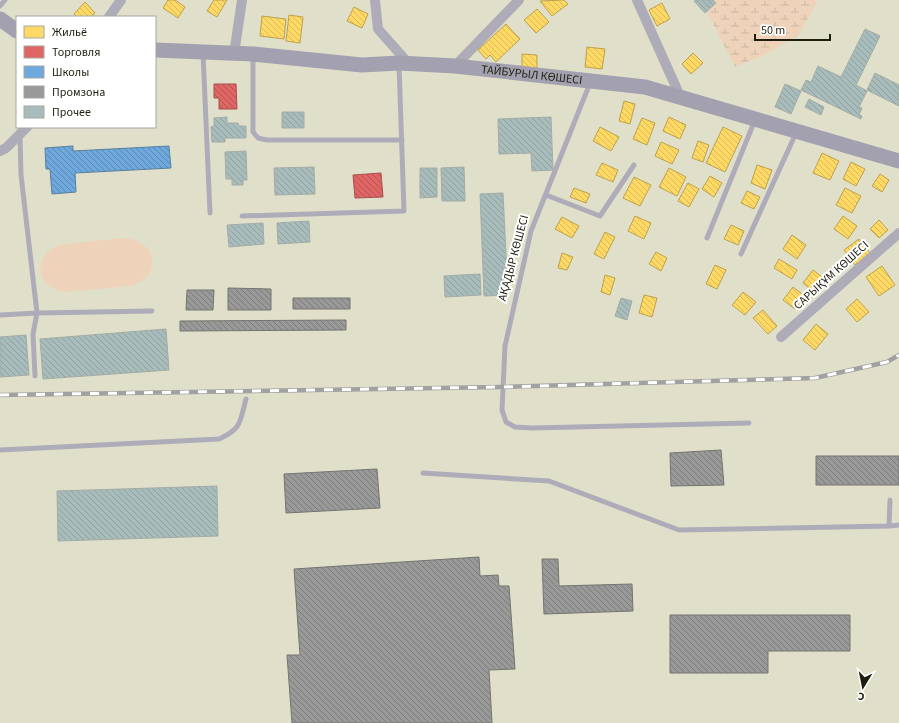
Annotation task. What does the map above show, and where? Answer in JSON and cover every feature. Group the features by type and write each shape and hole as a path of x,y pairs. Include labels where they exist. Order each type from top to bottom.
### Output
{"main road":[{"path":"0,18 16,30"},
{"name":"ТАЙБУРЫЛ КӨШЕСІ","path":"156,50 253,54 362,65 404,64 455,66 646,87 899,161"}],"street":[{"path":"110,16 121,0"},
{"path":"234,54 242,0"},
{"path":"375,0 378,29 404,64"},
{"path":"455,66 518,0"},
{"path":"636,0 680,96"},
{"path":"0,151 24,131"},
{"name":"САРЫҚҰМ КӨШЕСІ","path":"781,337 899,233"}],"lane":[{"path":"0,6 5,0"},
{"path":"202,52 210,213"},
{"path":"253,54 254,132 258,138 267,140 402,140"},
{"path":"242,216 404,211 402,140 404,64"},
{"name":"АҚАДЫР КӨШЕСІ","path":"591,82 531,231 504,346 502,410 506,422 515,427 532,428 749,423"},
{"path":"707,238 755,119"},
{"path":"24,131 21,175 37,313 33,334 35,376"},
{"path":"741,254 796,132"},
{"path":"546,195 600,216 634,165"},
{"path":"0,316 37,313 152,311"},
{"path":"0,450 219,439 233,432 238,427 246,399"},
{"path":"423,473 548,481 679,530 899,525"},
{"path":"889,526 890,500"}],"green space":[{"path":"701,0 818,0 799,35 764,55 735,67"},
{"path":"126,238 137,241 145,246 150,253 152,268 141,282 131,286 66,292 55,289 42,278 40,270 41,262 45,255 52,249 62,244"}],"building: Жильё":[{"path":"168,0 175,0 185,7 178,18 163,8"},
{"path":"214,0 227,0 217,17 207,11"},
{"path":"564,0 568,4 552,16 540,1"},
{"path":"85,2 95,13 92,16 76,16 74,14"},
{"path":"662,3 670,19 657,26 649,10"},
{"path":"354,7 368,14 362,28 347,21"},
{"path":"537,9 549,22 536,33 524,20"},
{"path":"289,15 303,17 300,43 286,41"},
{"path":"262,16 286,19 284,39 260,36"},
{"path":"506,24 520,39 496,62 490,55 486,59 478,50"},
{"path":"587,47 605,49 602,69 585,67"},
{"path":"693,53 703,63 691,74 682,64"},
{"path":"522,54 537,55 537,70 522,70"},
{"path":"624,101 635,104 630,124 619,121"},
{"path":"669,117 686,125 680,139 663,131"},
{"path":"642,118 655,123 647,145 633,139"},
{"path":"600,127 619,137 611,151 593,141"},
{"path":"723,127 742,136 725,172 706,163"},
{"path":"698,141 709,145 703,162 692,158"},
{"path":"661,142 679,150 672,164 655,156"},
{"path":"822,153 839,161 830,180 813,173"},
{"path":"851,162 865,169 856,186 843,179"},
{"path":"602,163 618,170 613,182 596,175"},
{"path":"757,165 772,170 765,189 751,183"},
{"path":"669,168 686,177 677,196 659,187"},
{"path":"880,174 889,180 882,192 872,186"},
{"path":"710,176 722,183 714,197 702,189"},
{"path":"634,177 651,185 640,206 623,198"},
{"path":"688,183 699,189 689,207 678,201"},
{"path":"574,188 590,194 586,203 570,197"},
{"path":"845,188 861,196 852,213 836,205"},
{"path":"747,191 760,197 754,209 741,203"},
{"path":"635,216 651,223 644,239 628,231"},
{"path":"843,216 857,226 848,239 834,229"},
{"path":"562,217 579,226 572,238 555,229"},
{"path":"879,220 888,230 879,238 870,229"},
{"path":"731,225 744,231 738,245 724,239"},
{"path":"605,232 615,237 604,259 594,254"},
{"path":"792,235 806,245 797,259 783,249"},
{"path":"859,239 870,253 855,265 844,250"},
{"path":"656,252 667,258 661,271 649,264"},
{"path":"562,253 573,257 567,270 558,268"},
{"path":"779,259 797,270 792,279 774,268"},
{"path":"715,265 726,270 717,289 706,284"},
{"path":"882,266 895,285 879,296 866,277"},
{"path":"813,270 826,280 815,293 803,283"},
{"path":"605,275 615,278 610,295 601,292"},
{"path":"793,287 806,297 795,309 783,300"},
{"path":"743,292 756,302 745,315 732,305"},
{"path":"644,295 657,298 652,317 639,313"},
{"path":"857,299 869,312 857,322 846,309"},
{"path":"763,310 777,326 768,334 753,318"},
{"path":"816,324 828,334 815,350 803,340"}],"building: Торговля":[{"path":"214,84 236,84 237,109 219,109 219,98 214,98"},
{"path":"381,173 383,197 355,198 353,175"}],"building: Школы":[{"path":"73,146 73,151 169,146 171,168 75,173 76,192 52,194 50,169 46,169 45,148"}],"building: Промзона":[{"path":"228,288 271,289 271,310 228,310"},
{"path":"187,290 214,290 213,310 186,310"},
{"path":"293,298 350,298 350,309 293,309"},
{"path":"346,320 346,330 180,331 180,321"},
{"path":"721,450 724,485 671,486 670,453"},
{"path":"816,456 899,456 899,485 816,485"},
{"path":"377,469 380,508 286,513 284,474"},
{"path":"479,557 480,576 498,575 499,586 509,586 515,669 489,670 492,723 292,723 287,655 300,655 294,569"},
{"path":"542,559 558,559 559,586 632,584 633,611 544,614"},
{"path":"670,615 850,615 850,651 768,651 768,673 670,673"}],"building: Прочее":[{"path":"713,0 716,3 705,13 694,1"},
{"path":"865,29 880,36 856,85 867,91 859,107 862,108 859,115 862,116 861,119 801,90 806,80 811,82 818,66 841,77"},
{"path":"875,73 899,85 899,106 867,90"},
{"path":"785,84 801,91 791,114 775,107"},
{"path":"809,99 824,107 821,115 805,107"},
{"path":"282,112 304,112 304,128 282,128"},
{"path":"227,117 227,123 238,123 239,126 246,126 246,138 225,138 225,142 212,142 211,127 214,126 214,118"},
{"path":"551,117 553,170 532,171 531,153 499,154 498,119"},
{"path":"246,151 247,180 243,180 243,185 232,185 232,179 226,179 225,152"},
{"path":"314,167 315,194 275,195 274,168"},
{"path":"464,167 465,201 442,201 441,168"},
{"path":"420,168 437,168 437,197 420,198"},
{"path":"503,193 508,295 484,296 480,194"},
{"path":"309,221 310,242 278,244 277,223"},
{"path":"263,223 264,244 229,247 227,225"},
{"path":"480,274 481,295 445,297 444,276"},
{"path":"621,298 632,301 627,320 615,316"},
{"path":"166,329 169,370 43,379 40,339"},
{"path":"26,335 29,375 0,377 0,337"},
{"path":"217,486 218,536 58,541 57,491"}],"railway":[{"path":"0,395 502,387 815,378 887,362 899,355"}]}
